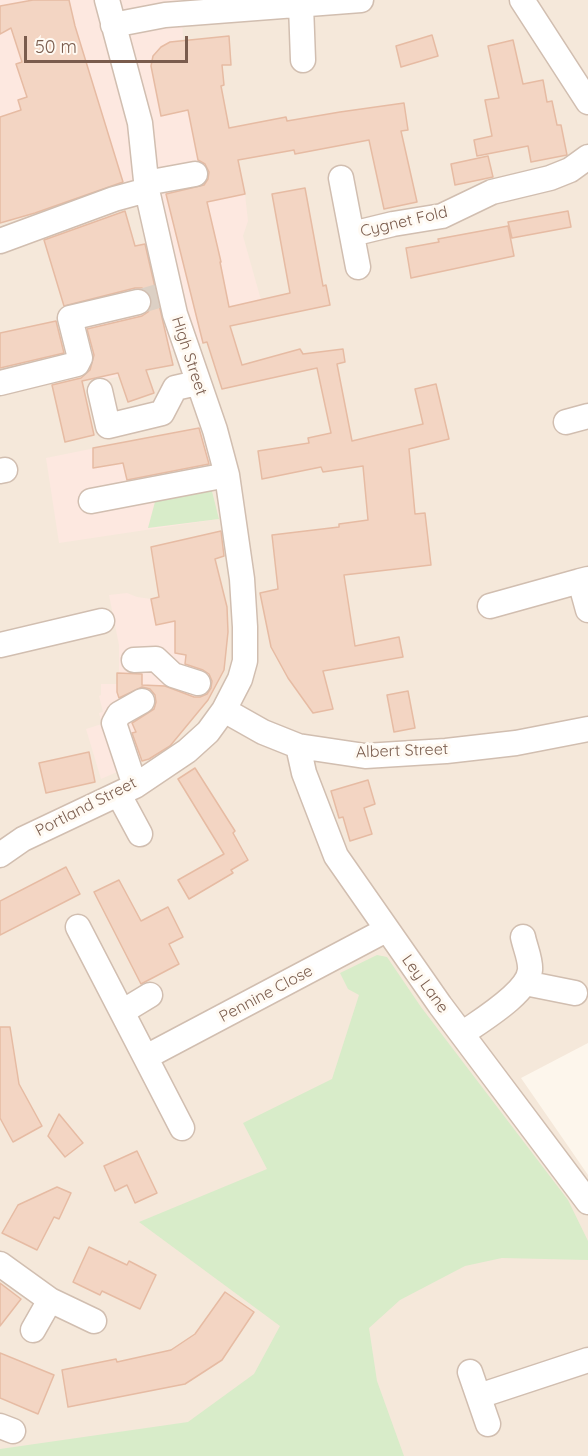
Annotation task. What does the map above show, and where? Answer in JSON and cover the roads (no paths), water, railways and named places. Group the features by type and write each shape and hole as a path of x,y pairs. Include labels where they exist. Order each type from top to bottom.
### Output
{"street":[{"name":"High Street","path":"107,0 140,123 155,297 197,383 215,430 226,475 242,579 246,627 245,660 240,679 217,694"},
{"path":"114,25 165,15 247,4 301,5 361,0"},
{"path":"522,0 588,102"},
{"path":"301,5 303,60"},
{"name":"Cygnet Fold","path":"352,234 442,216 492,192 550,178 570,170 588,157"},
{"path":"0,242 146,186 195,174"},
{"path":"341,178 358,267"},
{"path":"0,383 77,364 80,358 70,318 155,297"},
{"path":"100,391 108,426 162,413 175,388 197,383"},
{"path":"91,501 226,475"},
{"path":"490,606 584,580 588,610"},
{"path":"0,645 102,621"},
{"name":"Albert Street","path":"135,660 156,659 173,675 217,694 264,732 298,746 364,756 516,743 588,729"},
{"name":"Portland Street","path":"0,855 23,839 127,790 187,751 208,732 217,694"},
{"path":"140,834 127,790 114,723 119,714 142,701"},
{"name":"Ley Lane","path":"298,746 304,773 336,856 386,930 462,1034 586,1196"},
{"path":"78,927 182,1128"},
{"name":"Pennine Close","path":"146,1058 386,930"},
{"path":"462,1034 512,998 525,983 530,970 523,937"},
{"path":"525,983 575,993"},
{"path":"122,1012 150,995"},
{"path":"0,1264 50,1300 94,1321"},
{"path":"33,1330 50,1300"},
{"path":"479,1396 588,1360"},
{"path":"471,1372 488,1424"}],"tunnel":[{"path":"138,302 158,296"}]}
